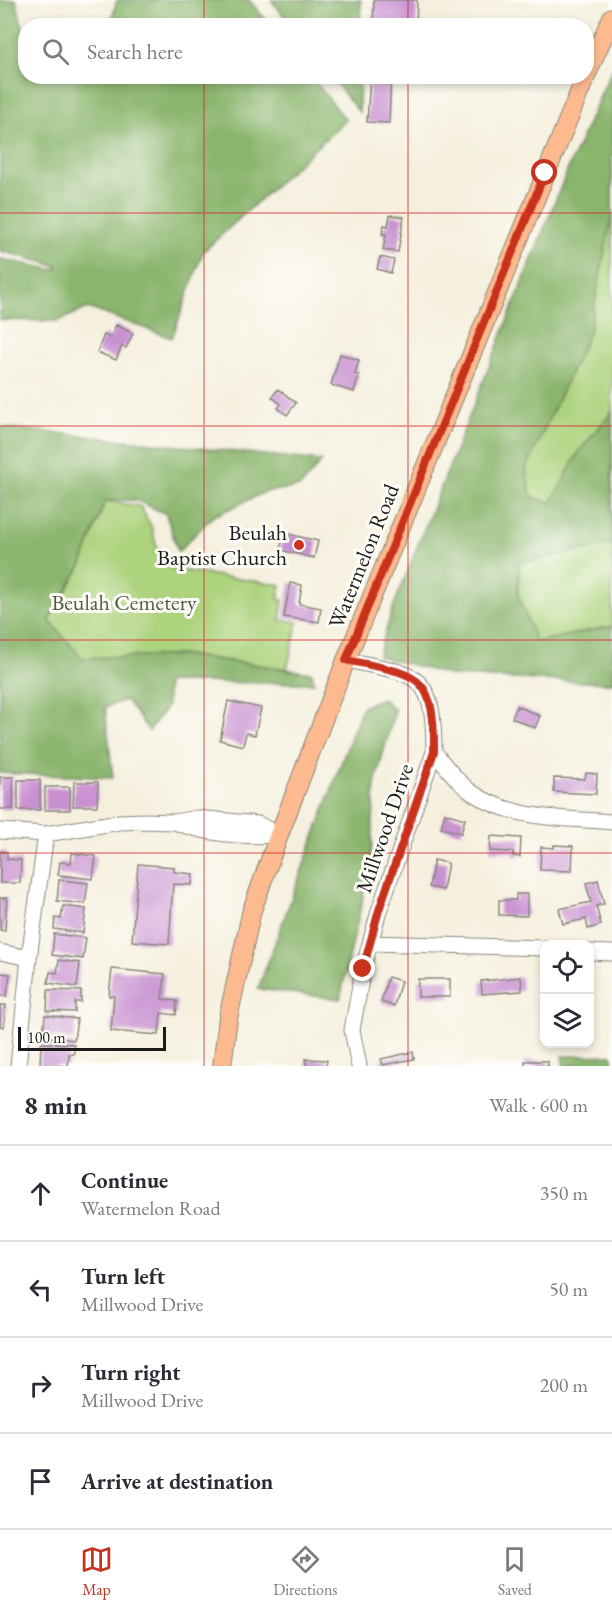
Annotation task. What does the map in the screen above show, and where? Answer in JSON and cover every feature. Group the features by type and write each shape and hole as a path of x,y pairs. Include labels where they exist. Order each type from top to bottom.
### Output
{"main road":[{"name":"Watermelon Road","path":"594,58 612,17"},
{"name":"Watermelon Road","path":"222,1066 228,1018 252,910 279,835 346,660 583,84"}],"street":[{"name":"Millwood Drive","path":"346,660 406,674 417,680 425,689 430,700 434,724 434,752 379,910 363,969 353,1017 353,1042 359,1066"},
{"path":"434,752 474,794 496,806 535,815 612,822"},
{"path":"0,831 46,834 145,820 174,822 196,830 255,836 279,835"},
{"path":"18,1066 29,958 46,834"},
{"path":"371,943 540,948"},
{"path":"0,952 29,958"},
{"path":"594,952 612,953"}],"green space":[{"path":"0,0 16,0 20,18 18,18 18,84 317,84 346,120 203,252 172,338 88,308 58,321 0,320 0,259 55,270 58,266 0,251"},
{"path":"117,0 249,0 264,18 112,18"},
{"path":"271,0 361,0 360,18 285,18"},
{"path":"612,69 612,683 453,676 408,572 566,174"},
{"path":"612,69 612,215 589,333 526,469 531,496 551,503 579,451 612,412 612,544 519,563 518,595 536,642 612,626 612,683 453,676 378,656 394,605 566,174"},
{"path":"337,84 360,84 359,112"},
{"path":"0,427 322,461 300,487 265,492 212,517 178,552 166,514 136,500 105,501 82,564 49,620 82,658 186,655 312,673 314,683 167,682 167,706 149,731 126,700 105,707 113,778 0,773"},
{"name":"Beulah Cemetery","path":"105,501 140,506 151,526 160,559 172,569 281,585 278,599 283,600 280,620 298,622 287,669 186,655 81,658 49,620 82,564"},
{"path":"382,698 395,710 375,783 371,861 340,999 258,989 362,707"},
{"path":"612,1055 612,1066 564,1066 562,1056"}],"building":[{"path":"374,0 417,0 416,18 373,18"},
{"path":"369,84 391,84 389,123 367,122"},
{"path":"390,215 404,217 398,252 383,250 386,234 382,234 384,225 388,226"},
{"path":"380,257 394,260 391,273 377,269"},
{"path":"116,325 133,333 126,348 122,346 116,360 97,352 104,335 111,337"},
{"path":"340,354 359,360 355,374 359,375 354,392 331,385"},
{"path":"278,389 296,403 287,415 278,408 281,404 272,397"},
{"name":"Beulah Baptist Church","path":"284,533 318,541 314,558 280,550"},
{"path":"290,583 302,585 299,604 321,608 319,622 284,617"},
{"path":"228,701 261,708 255,735 246,733 243,746 220,740"},
{"path":"517,706 540,716 535,728 512,718"},
{"path":"586,773 597,774 596,794 554,792 554,778 585,779"},
{"path":"0,777 13,777 13,809 0,809"},
{"path":"18,780 40,780 40,810 18,810"},
{"path":"74,782 98,782 97,806 73,806"},
{"path":"45,787 70,787 70,810 45,810"},
{"path":"445,813 465,819 461,833 441,828"},
{"path":"491,836 521,838 520,857 513,856 513,852 490,851"},
{"path":"554,845 573,846 572,871 540,870 541,847 554,848"},
{"path":"0,851 7,852 7,859 21,860 20,883 0,883"},
{"path":"72,853 96,856 93,879 58,875 60,862 71,863"},
{"path":"434,860 448,863 443,890 429,887"},
{"path":"138,864 174,867 174,872 193,874 192,885 173,884 169,944 132,941"},
{"path":"59,880 88,883 85,904 57,901"},
{"path":"598,880 604,904 596,906 601,925 588,929 586,919 563,924 559,909 591,902 586,883"},
{"path":"516,894 527,894 527,916 499,915 499,900 516,900"},
{"path":"0,898 7,898 5,931 0,930"},
{"path":"63,906 86,909 83,933 54,929 55,918 61,919"},
{"path":"54,934 86,938 83,959 52,955"},
{"path":"59,960 80,963 77,987 48,983 50,972 57,973"},
{"path":"112,969 165,974 162,999 177,1001 176,1015 161,1013 159,1035 111,1031 114,996 109,996"},
{"path":"0,973 10,974 7,996 0,996"},
{"path":"388,977 401,981 394,1006 381,1002"},
{"path":"521,977 522,991 482,994 481,981"},
{"path":"418,979 450,979 450,997 418,997"},
{"path":"48,990 81,991 81,1002 75,1002 75,1012 47,1011"},
{"path":"0,1005 6,1005 4,1027 0,1026"},
{"path":"45,1015 77,1019 74,1040 43,1036"},
{"path":"41,1043 74,1044 74,1054 69,1054 68,1066 40,1065"},
{"path":"413,1052 414,1059 383,1065 381,1059"},
{"path":"306,1059 327,1060 326,1066 306,1066"},
{"path":"525,1061 548,1061 548,1066 525,1066"}],"place":[{"name":"Beulah Baptist Church","path":"299,545"}],"route":[{"path":"363,969 375,922 434,752 434,724 430,700 425,689 417,680 406,674 346,660 545,173"}]}
